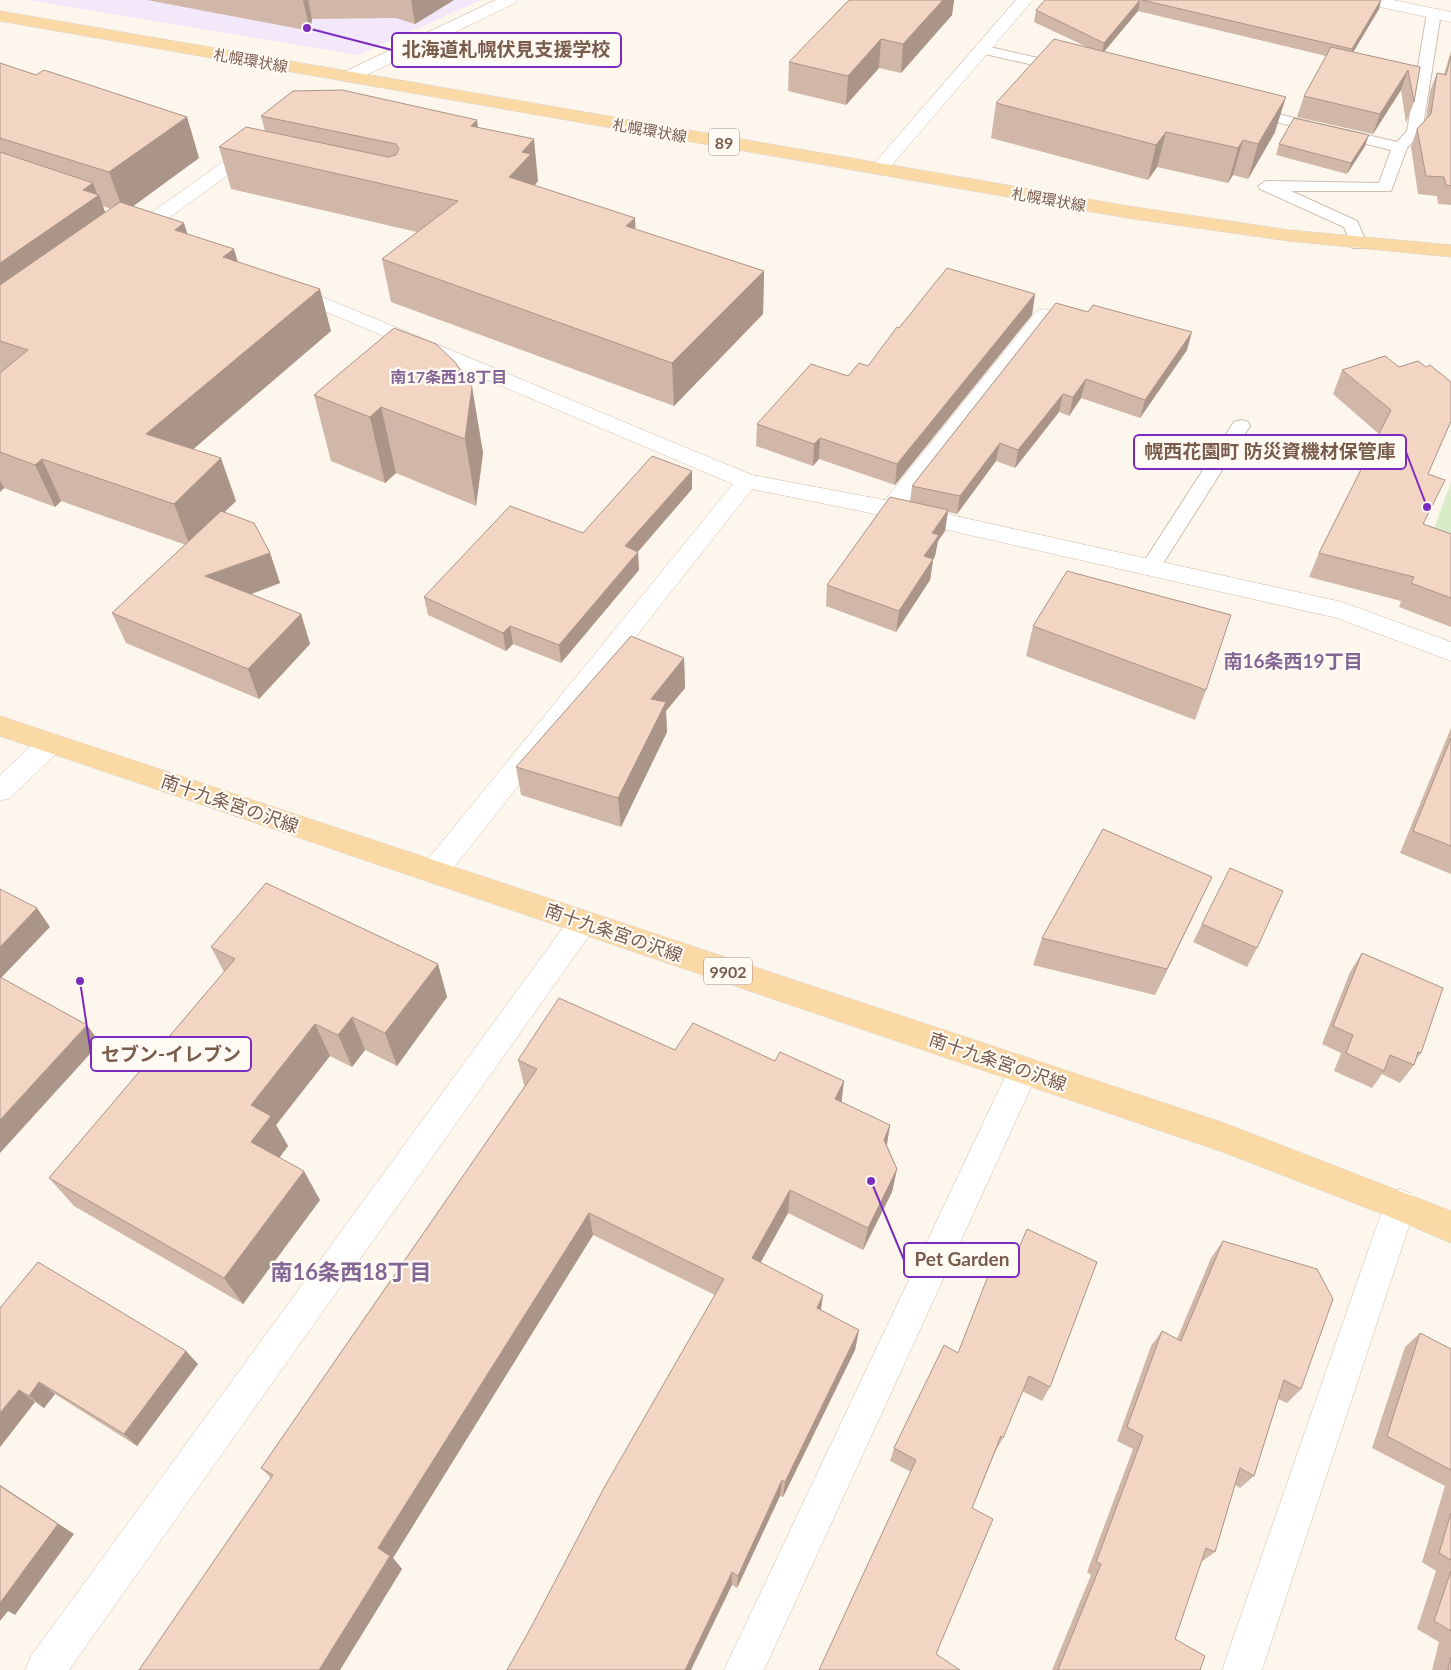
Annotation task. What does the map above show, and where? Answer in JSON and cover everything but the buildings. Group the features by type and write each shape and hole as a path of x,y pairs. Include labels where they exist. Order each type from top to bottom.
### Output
{"main road":[{"name":"札幌環状線","path":"0,16 1215,226 1358,244 1451,251"},
{"name":"南十九条宮の沢線","path":"0,726 1224,1138 1400,1204 1451,1226"}],"street":[{"path":"348,77 508,0"},
{"path":"879,169 981,49 1026,0"},
{"path":"1371,0 1429,8 1451,17"},
{"path":"116,248 153,232 240,158 277,166"},
{"path":"116,219 153,232"},
{"path":"272,282 747,481 890,509 1342,611 1451,652"},
{"path":"890,509 1044,315"},
{"path":"434,872 747,481"},
{"path":"0,791 51,743"},
{"path":"45,1670 583,922"},
{"path":"744,1670 1024,1070"},
{"path":"1242,1670 1400,1204"}],"lane":[{"path":"1358,244 1351,224 1266,186 1385,188 1400,147 1414,132 1429,8"},
{"path":"981,49 1083,73"},
{"path":"1237,109 1400,147"},
{"path":"1150,568 1241,426"}],"shaded area":[{"path":"28,0 481,0 359,55"}],"green space":[{"path":"1451,483 1451,552 1428,544"}],"place":[{"name":"北海道札幌伏見支援学校","path":"307,28"},
{"name":"幌西花園町 防災資機材保管庫","path":"1427,507"},
{"name":"セブン-イレブン","path":"80,981"},
{"name":"Pet Garden","path":"871,1181"}],"district":[{"name":"南17条西18丁目","path":"449,376"},
{"name":"南16条西19丁目","path":"1293,660"},
{"name":"南16条西18丁目","path":"351,1271"}]}
